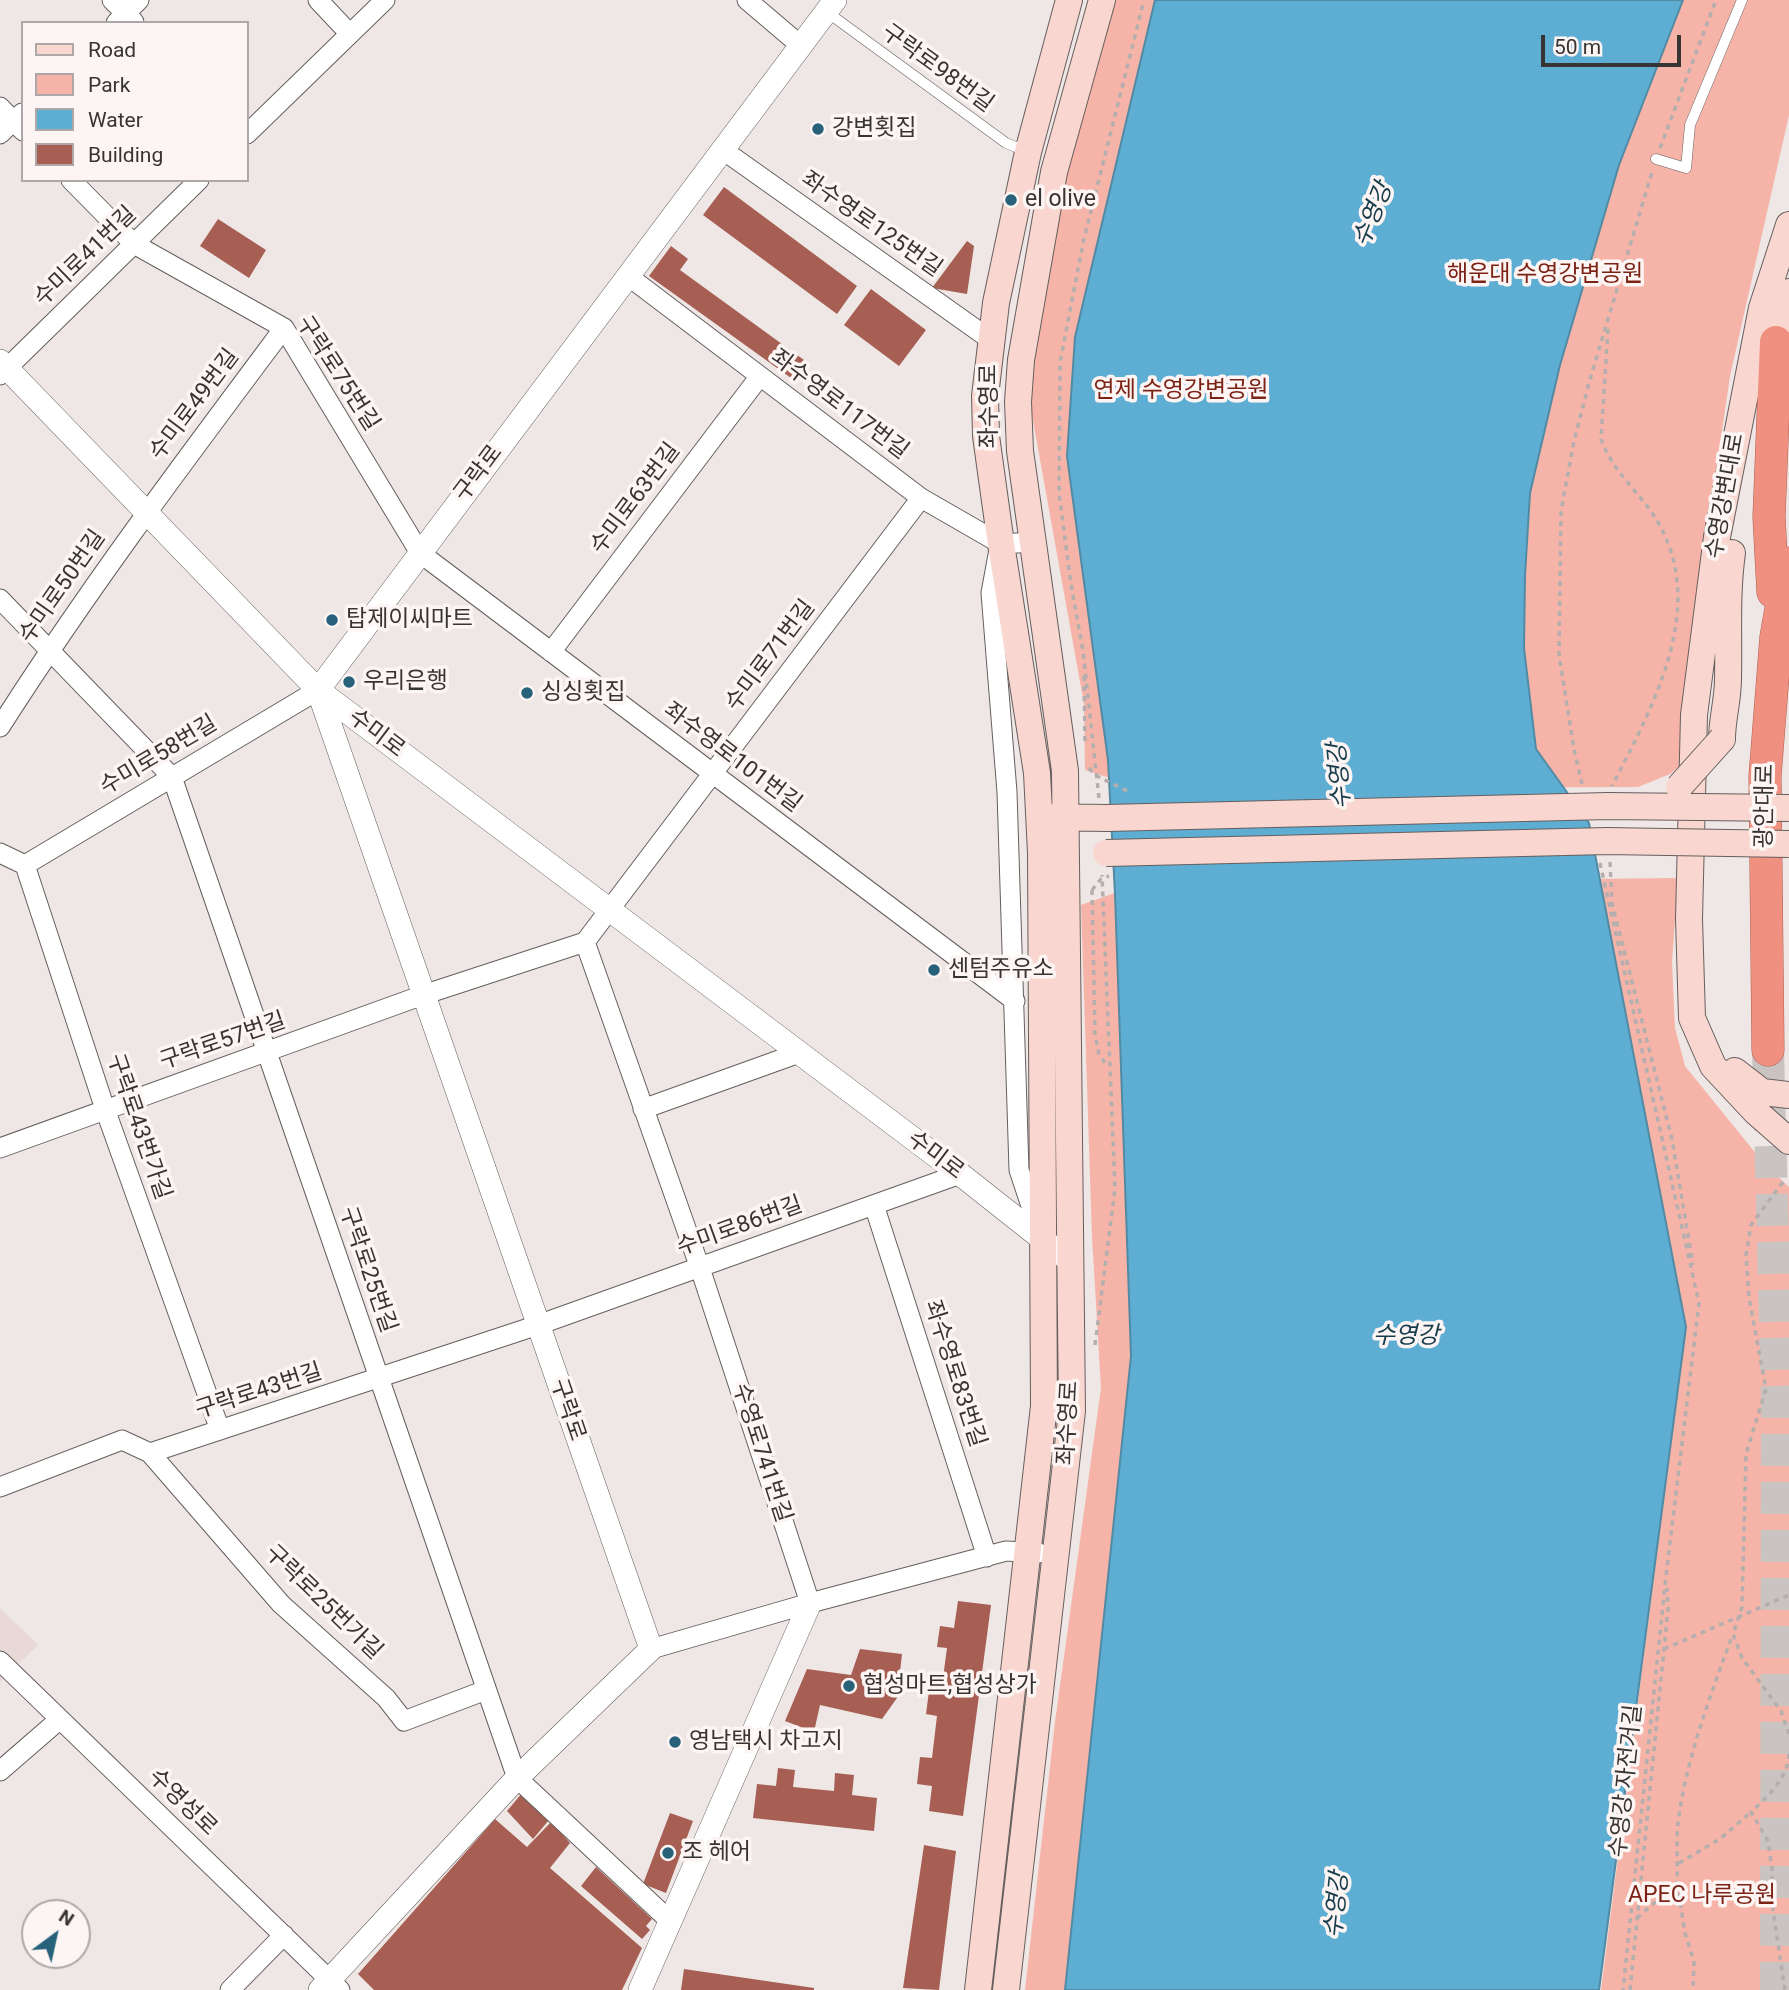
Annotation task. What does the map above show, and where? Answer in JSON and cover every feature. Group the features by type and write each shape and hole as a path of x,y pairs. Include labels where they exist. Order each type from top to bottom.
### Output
{"highway":[{"path":"1776,342 1769,517 1776,637"},
{"name":"광안대로","path":"1768,1050 1765,776 1776,637 1789,563"}],"main road":[{"name":"좌수영로","path":"978,1990 1044,1406 1041,853 1037,773 1000,544 986,436 985,396 996,303 1028,152 1069,0"},
{"name":"좌수영로","path":"1006,1990 1072,1411 1068,853 1065,771 1020,451 1018,402 1021,360 1054,172 1097,5"},
{"name":"수영강변대로","path":"1789,225 1762,308 1717,537 1694,715 1689,919 1692,1018 1713,1066 1756,1112 1789,1141"},
{"path":"1608,806 1679,788 1722,740 1722,720 1728,684 1729,574 1743,474 1789,292"},
{"path":"1039,818 1608,806 1789,808"},
{"path":"1041,853 1607,841 1789,844"},
{"path":"1692,1018 1732,1069 1762,1092 1789,1096"}],"street":[{"path":"318,0 350,34"},
{"path":"248,133 385,0"},
{"path":"747,0 800,45"},
{"name":"구락로","path":"651,1649 318,690 831,6"},
{"name":"좌수영로125번길","path":"723,150 991,340"},
{"name":"구락로75번길","path":"73,182 134,244 284,328 420,554"},
{"name":"수미로41번길","path":"2,368 197,182"},
{"name":"좌수영로117번길","path":"628,276 921,498 1000,544"},
{"name":"수미로49번길","path":"146,512 284,328"},
{"name":"수미로","path":"2,368 318,690 960,1174 1070,1261"},
{"name":"수미로63번길","path":"551,652 760,376"},
{"name":"수미로71번길","path":"611,911 921,498"},
{"name":"수미로50번길","path":"0,727 49,649 146,512"},
{"path":"1033,542 1000,544 990,593 1007,792 1019,1170 1043,1242"},
{"name":"좌수영로101번길","path":"420,554 1014,1001"},
{"path":"0,599 172,777"},
{"name":"수미로58번길","path":"25,865 318,690"},
{"name":"구락로25번길","path":"172,777 517,1778"},
{"path":"0,853 25,865"},
{"name":"구락로43번가길","path":"25,865 105,1109 220,1430"},
{"path":"423,995 585,942 611,911"},
{"name":"수영로741번길","path":"585,942 699,1268 810,1603"},
{"name":"구락로57번길","path":"0,1148 423,995"},
{"path":"643,1109 799,1053"},
{"name":"수미로86번길","path":"538,1325 960,1174"},
{"name":"좌수영로83번길","path":"874,1205 987,1558"},
{"name":"구락로43번길","path":"150,1454 538,1325"},
{"path":"0,1487 122,1440 150,1454"},
{"name":"구락로25번가길","path":"150,1454 281,1604 386,1698 404,1721 486,1690"},
{"path":"330,1987 517,1778 651,1649 1006,1551 1056,1555"},
{"path":"640,1990 810,1603"},
{"name":"수영성로","path":"0,1661 284,1935 330,1987"},
{"path":"0,1771 60,1719"},
{"path":"517,1778 670,1921"},
{"path":"230,1990 284,1935"}],"lane":[{"path":"1657,159 1686,168 1690,125 1742,0"},
{"name":"구락로98번길","path":"831,6 1006,143 1028,152"}],"path":[{"path":"1083,651 1085,743"},
{"path":"1085,757 1095,775 1127,791"},
{"path":"1092,890 1095,1035 1099,1054 1109,1068"},
{"path":"1693,1990 1694,1962 1685,1933 1677,1883 1678,1824 1690,1766 1742,1607 1746,1454 1766,1389 1749,1298 1746,1255 1751,1225 1783,1182"},
{"name":"수영강 자전거길","path":"1623,1990 1666,1576 1668,1609 1664,1649"},
{"path":"1630,1990 1664,1649 1789,1595"},
{"path":"1732,1634 1742,1658 1781,1711 1789,1734"},
{"path":"1678,1864 1720,1839 1769,1796 1788,1767 1789,1754"},
{"path":"1751,1812 1768,1841 1773,1910 1785,1990"},
{"path":"1630,1922 1677,1883"}],"shaded area":[{"path":"0,1608 38,1645 0,1682"}],"green space":[{"path":"1116,0 1789,0 1789,115 1730,376 1692,638 1686,761 1670,774 1638,787 1144,789 1085,770 1084,704 1028,393 1061,189"},
{"name":"APEC 나루공원","path":"1678,878 1672,962 1675,1028 1685,1066 1762,1161 1789,1187 1789,1990 1601,1990 1686,1327 1586,879"},
{"path":"1143,883 1148,1383 1080,1990 1025,1990 1055,1722 1101,1388 1092,1237 1081,905"}],"water":[{"name":"수영강","path":"1155,0 1683,0 1619,165 1560,365 1530,493 1525,575 1524,648 1536,749 1589,823 1686,1327 1599,1990 1065,1990 1131,1356 1108,760 1067,456 1075,337"}],"building":[{"path":"724,187 857,286 837,314 703,215"},
{"path":"218,219 266,250 249,278 200,246"},
{"path":"967,241 974,246 967,294 932,288"},
{"path":"671,246 688,259 680,270 804,360 791,378 649,276"},
{"path":"871,289 926,330 899,366 844,325"},
{"path":"958,1601 991,1605 963,1816 929,1811 932,1786 917,1784 920,1757 932,1758 937,1716 926,1714 929,1691 941,1693 947,1648 937,1647 940,1626 954,1628"},
{"name":"협성마트,협성상가","path":"860,1649 902,1654 897,1698 882,1719 820,1705 814,1732 785,1721 807,1669 851,1675"},
{"path":"778,1768 795,1770 793,1787 834,1791 835,1773 854,1775 852,1795 877,1798 874,1831 753,1818 757,1784 776,1786"},
{"path":"522,1793 549,1820 533,1839 507,1811"},
{"name":"조 헤어","path":"670,1813 693,1821 666,1893 643,1884"},
{"path":"495,1819 527,1847 551,1822 570,1843 550,1868 642,1948 622,1990 374,1990 358,1974"},
{"path":"924,1845 956,1851 939,1990 903,1988"},
{"path":"596,1867 652,1919 646,1926 650,1930 642,1939 581,1886"},
{"path":"684,1969 814,1988 814,1990 681,1990"}],"tunnel":[{"path":"1768,1050 1777,1398 1776,1990"}],"place":[{"name":"강변횟집","path":"818,129"},
{"name":"el olive","path":"1011,200"},
{"name":"탑제이씨마트","path":"332,620"},
{"name":"우리은행","path":"349,682"},
{"name":"싱싱횟집","path":"527,693"},
{"name":"센텀주유소","path":"934,970"},
{"name":"협성마트,협성상가","path":"849,1686"},
{"name":"영남택시 차고지","path":"675,1742"},
{"name":"조 헤어","path":"668,1853"}],"park label":[{"name":"해운대 수영강변공원","path":"1545,275"},
{"name":"연제 수영강변공원","path":"1181,391"}]}
